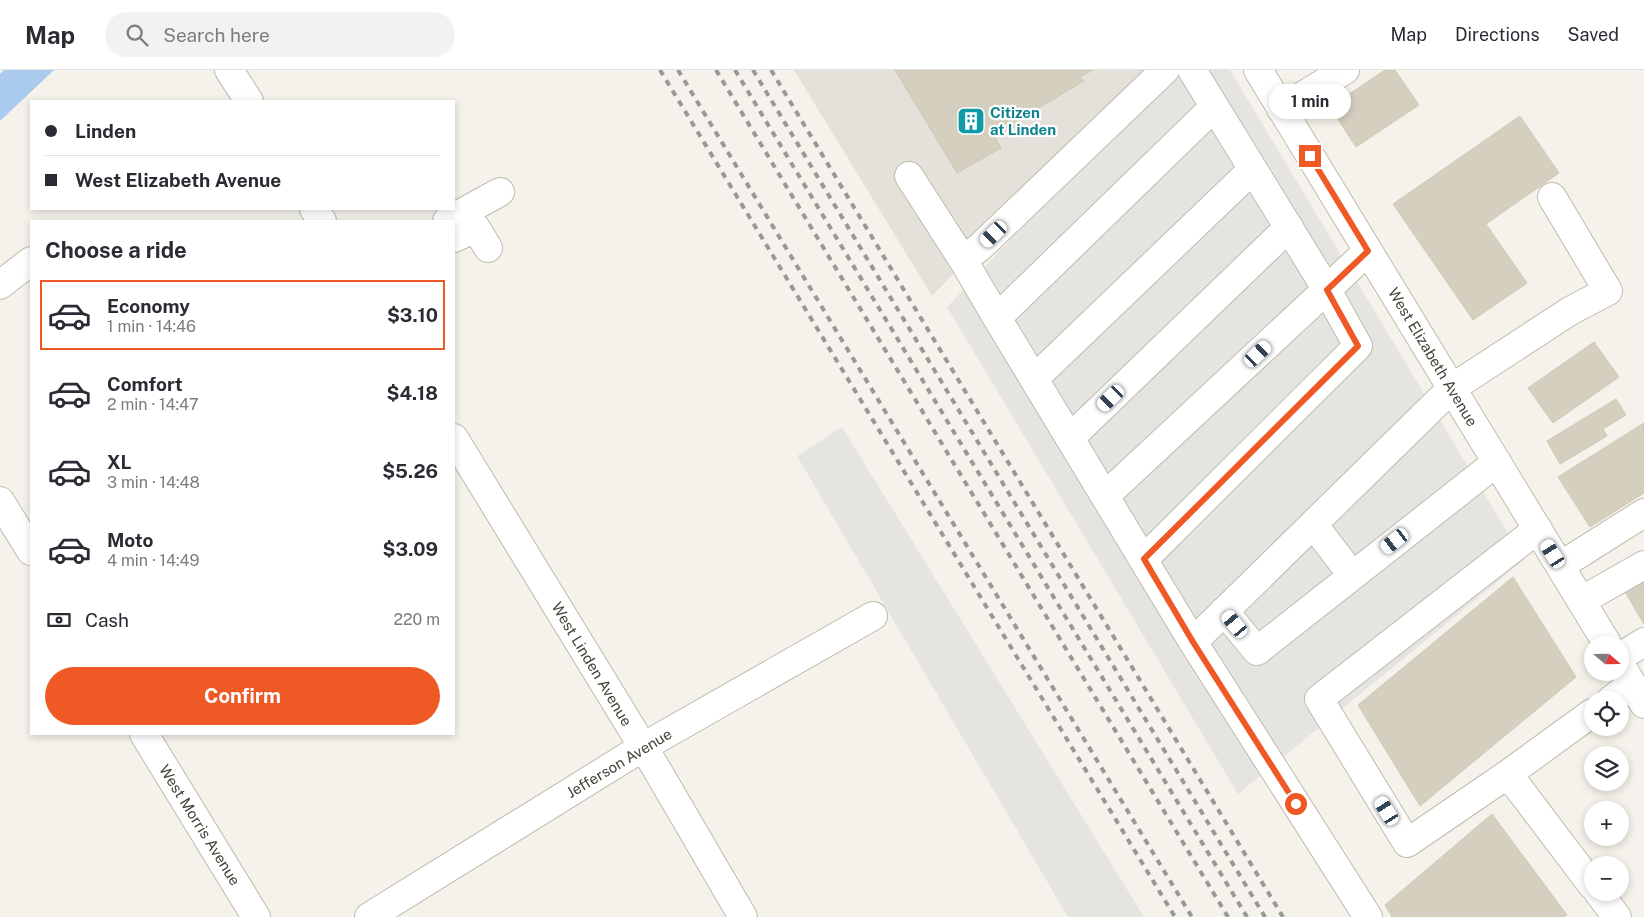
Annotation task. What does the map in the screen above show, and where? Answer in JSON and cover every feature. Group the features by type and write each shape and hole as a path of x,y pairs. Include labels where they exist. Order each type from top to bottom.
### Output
{"street":[{"path":"230,70 247,100"},
{"path":"963,260 980,247 1165,70"},
{"path":"1144,559 1358,346 1327,290 1192,70"},
{"name":"West Elizabeth Avenue","path":"1258,70 1603,636"},
{"path":"1281,108 1345,70"},
{"path":"997,318 1214,107"},
{"path":"1034,379 1253,168"},
{"path":"910,176 963,260 1193,642 1368,917"},
{"path":"449,220 500,192"},
{"path":"1193,642 1452,388 1570,311 1608,291 1552,197"},
{"path":"1070,438 1288,227"},
{"path":"455,238 476,228 488,248"},
{"path":"1105,496 1368,251"},
{"path":"0,285 30,262"},
{"name":"West Linden Avenue","path":"455,440 643,747 743,917"},
{"path":"1224,611 1257,651 1496,462"},
{"path":"0,501 30,549"},
{"path":"1560,566 1644,513"},
{"path":"1313,524 1352,576"},
{"path":"1538,529 1319,699 1407,843 1508,774 1584,719"},
{"path":"1582,601 1644,565"},
{"name":"Jefferson Avenue","path":"369,917 643,747 873,616"},
{"path":"1629,651 1644,642"},
{"name":"West Morris Avenue","path":"145,735 256,917"},
{"path":"1508,774 1584,874"},
{"path":"1605,901 1617,917"}],"shaded area":[{"path":"794,70 1154,70 932,296"},
{"path":"1170,70 1230,70 1524,560 1238,794 947,307"},
{"path":"842,427 1144,917 1068,917 797,456"}],"water":[{"path":"4,70 54,70 0,121 0,74"}],"building":[{"name":"Citizen at Linden","path":"895,70 1093,70 1080,77 1084,81 1027,115 1021,112 1014,117 1019,125 995,137 1001,148 957,173"},
{"path":"1385,70 1395,70 1419,105 1356,147 1330,107"},
{"path":"1520,116 1559,173 1486,224 1527,283 1473,320 1393,204"},
{"path":"1594,342 1619,377 1553,423 1528,388"},
{"path":"1616,399 1626,415 1603,429 1607,436 1560,464 1547,441"},
{"path":"1644,423 1644,493 1590,527 1558,477"},
{"path":"1644,572 1644,624 1621,585"},
{"path":"1513,577 1576,677 1420,806 1358,705"},
{"path":"1492,814 1567,915 1564,917 1392,917 1385,905"}],"railway":[{"path":"660,70 1175,917"},
{"path":"678,70 1192,917"},
{"path":"716,70 1228,917"},
{"path":"735,70 1247,917"},
{"path":"753,70 1265,917"},
{"path":"771,70 1283,917"}],"place":[{"name":"Citizen at Linden","path":"971,121"}],"route":[{"path":"1296,804 1193,642 1144,559 1358,346 1327,290 1368,251 1310,156"}]}
